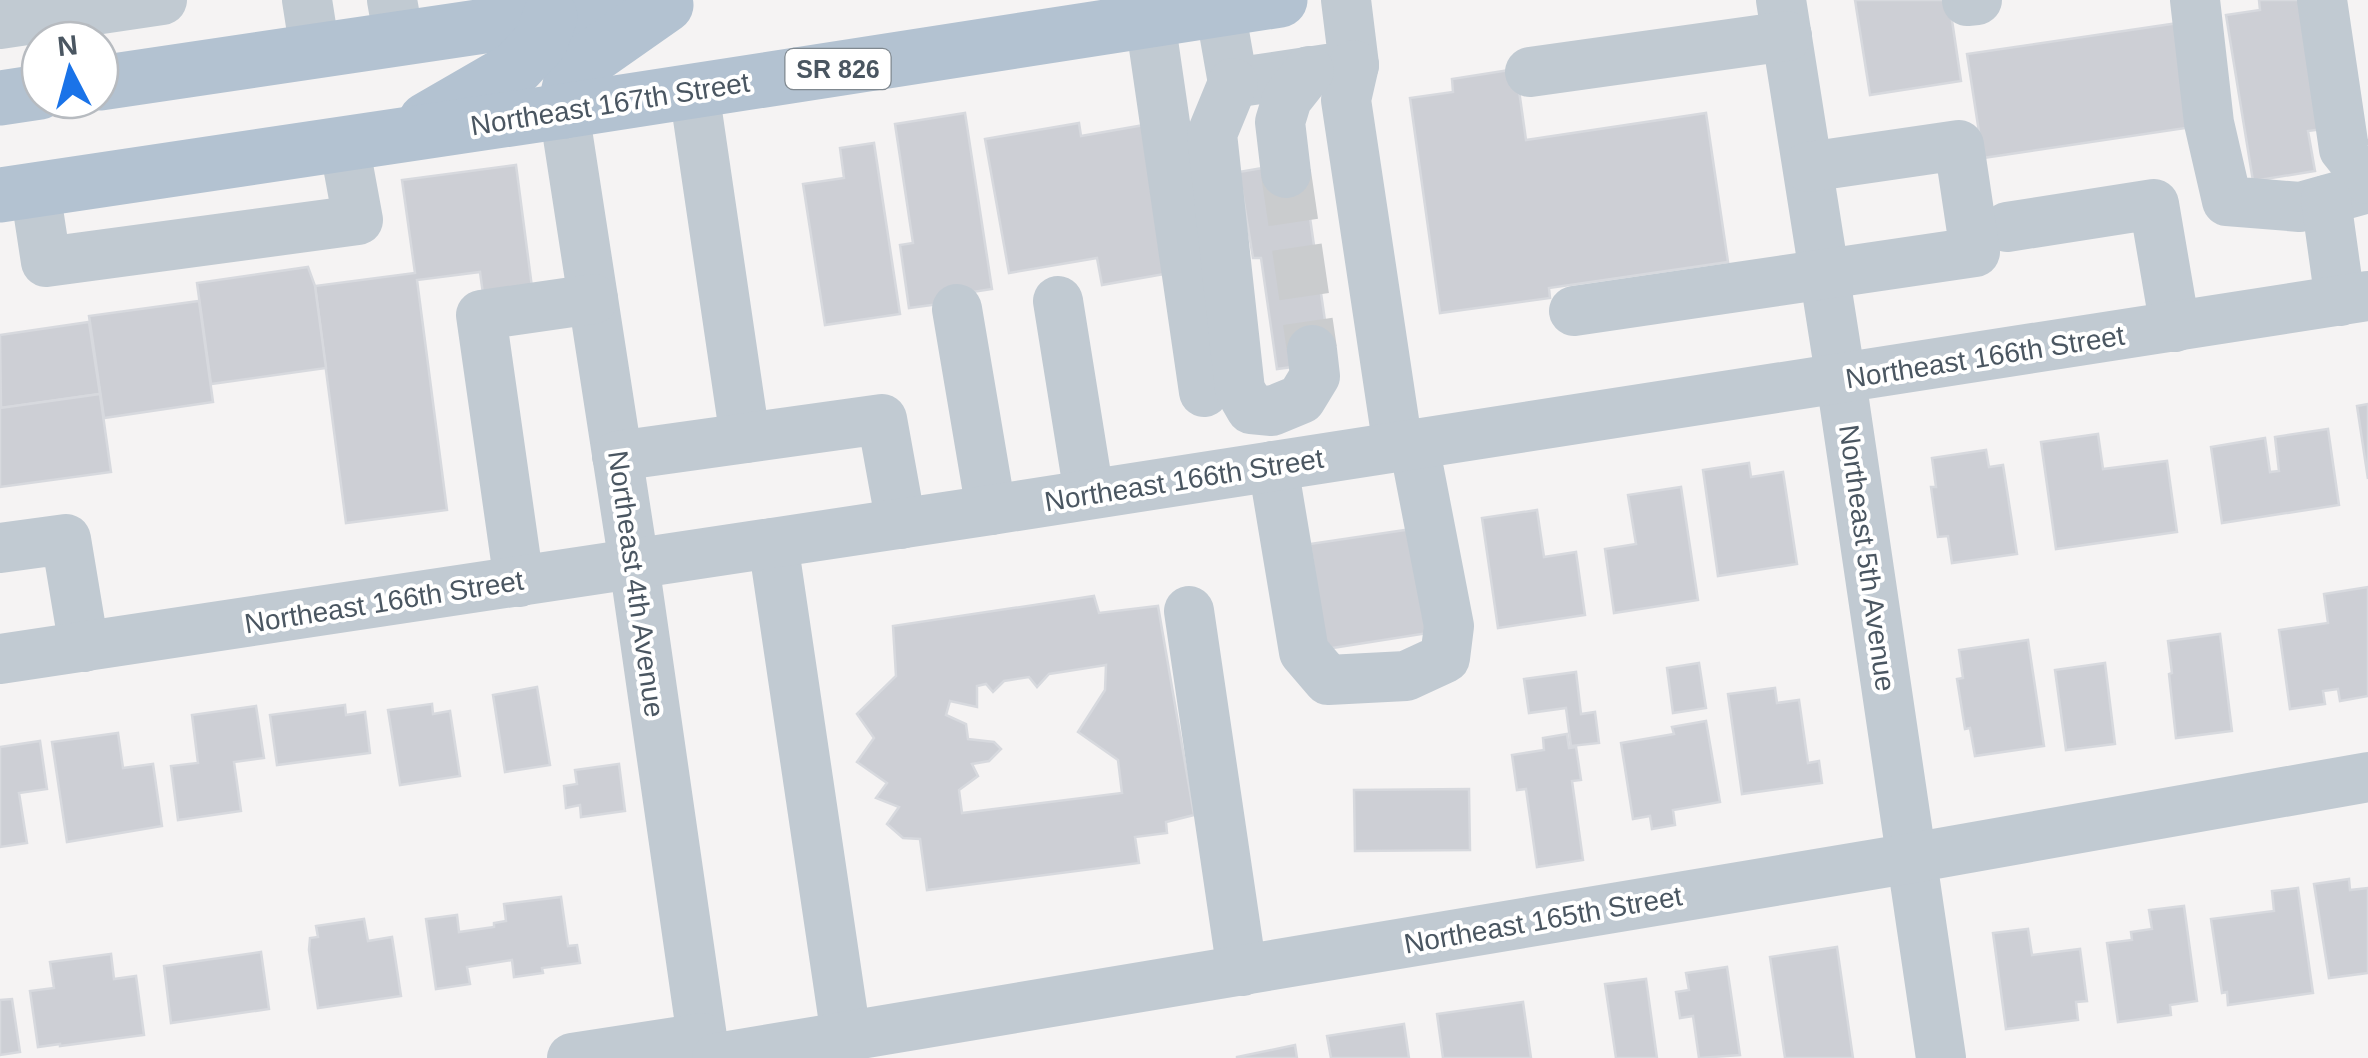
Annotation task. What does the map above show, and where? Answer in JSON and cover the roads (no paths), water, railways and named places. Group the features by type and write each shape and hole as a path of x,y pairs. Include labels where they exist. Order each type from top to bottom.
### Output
{"main road":[{"path":"120,78 311,26 660,0"},
{"path":"564,111 571,81 589,59 673,0"},
{"name":"Northeast 167th Street","path":"18,192 1280,0"},
{"path":"397,136 516,68 542,41 549,8"}],"street":[{"path":"0,24 162,0"},
{"path":"1273,466 1304,652 1328,680 1406,676 1446,658 1450,626 1387,375 1346,100 1331,68 1346,0"},
{"path":"2195,0 2209,123 2227,201 2300,206 2354,189"},
{"path":"2216,0 2242,202"},
{"path":"2322,0 2344,149 2354,189 2354,298"},
{"path":"2344,0 2368,149"},
{"path":"1220,9 1233,83 1212,134 1221,384"},
{"path":"1530,72 1784,18"},
{"name":"Northeast 5th Avenue","path":"1784,18 1942,1058"},
{"path":"1150,20 1221,384"},
{"path":"1233,83 1331,68"},
{"path":"1286,173 1280,122 1287,99 1331,68"},
{"path":"694,91 745,438"},
{"name":"Northeast 4th Avenue","path":"564,111 708,1051"},
{"path":"18,192 46,262 358,220 344,144"},
{"path":"1574,310 1975,252 1959,144 1808,166"},
{"path":"2007,227 2154,204 2175,327"},
{"name":"Northeast 166th Street","path":"0,659 1841,380 2354,298"},
{"path":"519,582 480,315 593,299"},
{"path":"1058,301 1089,494"},
{"path":"957,309 991,510"},
{"path":"1221,384 1240,390 1251,408 1272,411 1300,399 1314,376 1312,350"},
{"path":"617,456 882,419 901,524"},
{"path":"0,548 66,538 84,647"},
{"path":"773,543 846,1036"},
{"path":"1189,611 1242,971"},
{"name":"Northeast 165th Street","path":"572,1058 708,1051 846,1036 1912,858 2368,777"}],"tunnel":[{"path":"1286,173 1312,350"}]}
